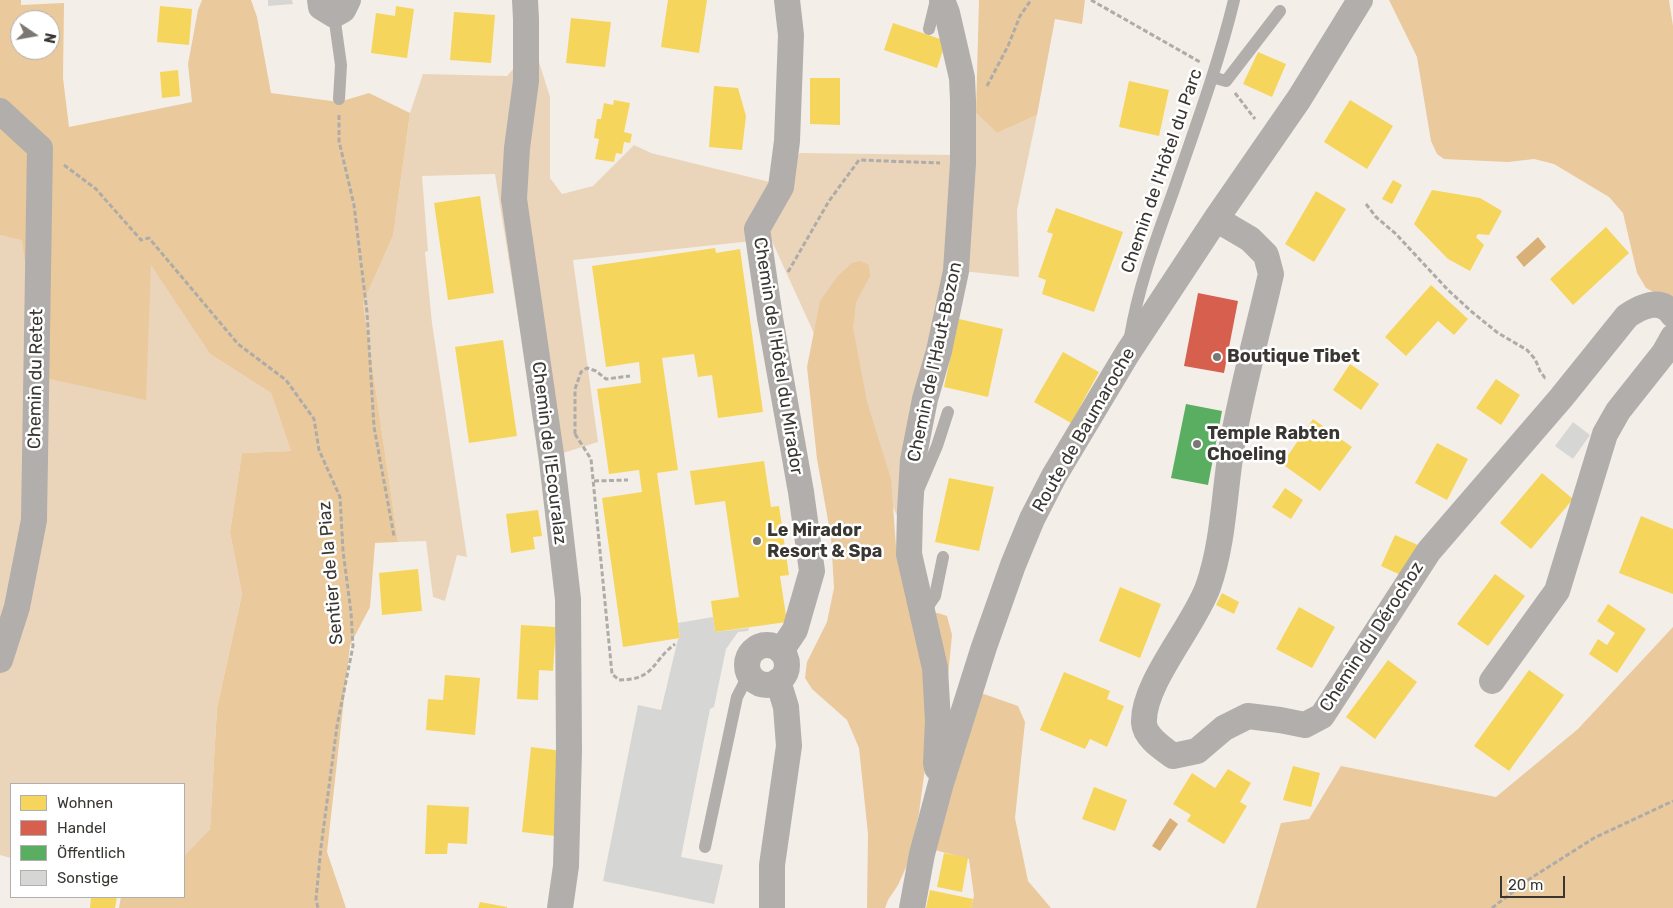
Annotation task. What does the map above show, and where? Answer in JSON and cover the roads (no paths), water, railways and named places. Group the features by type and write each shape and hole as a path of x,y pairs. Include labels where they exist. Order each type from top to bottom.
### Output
{"street":[{"name":"Chemin de l'Ecouralaz","path":"525,0 526,81 517,148 514,199 552,461 568,599 569,751 566,866 560,908"},
{"name":"Chemin de l'Hôtel du Mirador","path":"781,651 794,630 812,571 801,492 770,318 757,229 781,186 787,141 790,34 787,0"},
{"name":"Chemin de l'Haut-Bozon","path":"941,783 936,763 938,721 935,668 909,554 913,460 925,399 939,351 956,271 963,163 962,78 947,13 942,0"},
{"name":"Route de Baumaroche","path":"912,908 922,854 941,783 984,647 1013,565 1032,519 1054,476 1127,354 1216,218 1299,99 1360,0"},
{"name":"Chemin du Retet","path":"0,111 40,148 34,520 16,607 0,660"},
{"name":"Chemin du Dérochoz","path":"1216,218 1250,239 1266,255 1271,274 1232,444 1216,563 1199,609 1155,681 1147,701 1144,724 1154,743 1173,756 1197,752 1224,728 1248,716 1305,725 1322,716 1429,551 1560,398 1627,316 1637,309 1658,304 1668,307 1673,315"},
{"path":"1492,681 1557,591 1605,434 1618,411 1664,353 1673,337"},
{"path":"764,645 770,645 781,651 784,655 786,666 782,677 778,681 765,684 753,679 749,674 747,662 753,651 764,645"},
{"path":"772,908 772,865 789,746 786,707 778,681"}],"lane":[{"path":"929,29 936,0"},
{"name":"Chemin de l'Hôtel du Parc","path":"1127,354 1136,302 1212,77 1234,0"},
{"path":"334,5 341,65 339,99"},
{"path":"1212,77 1226,81 1280,11"},
{"path":"910,506 937,446 948,412"},
{"path":"922,614 935,596 943,558"},
{"path":"705,847 737,697 749,674"}],"place":[{"name":"Boutique Tibet","path":"1217,357"},
{"name":"Temple Rabten Choeling","path":"1197,444"},
{"name":"Le Mirador Resort & Spa","path":"757,541"}]}
